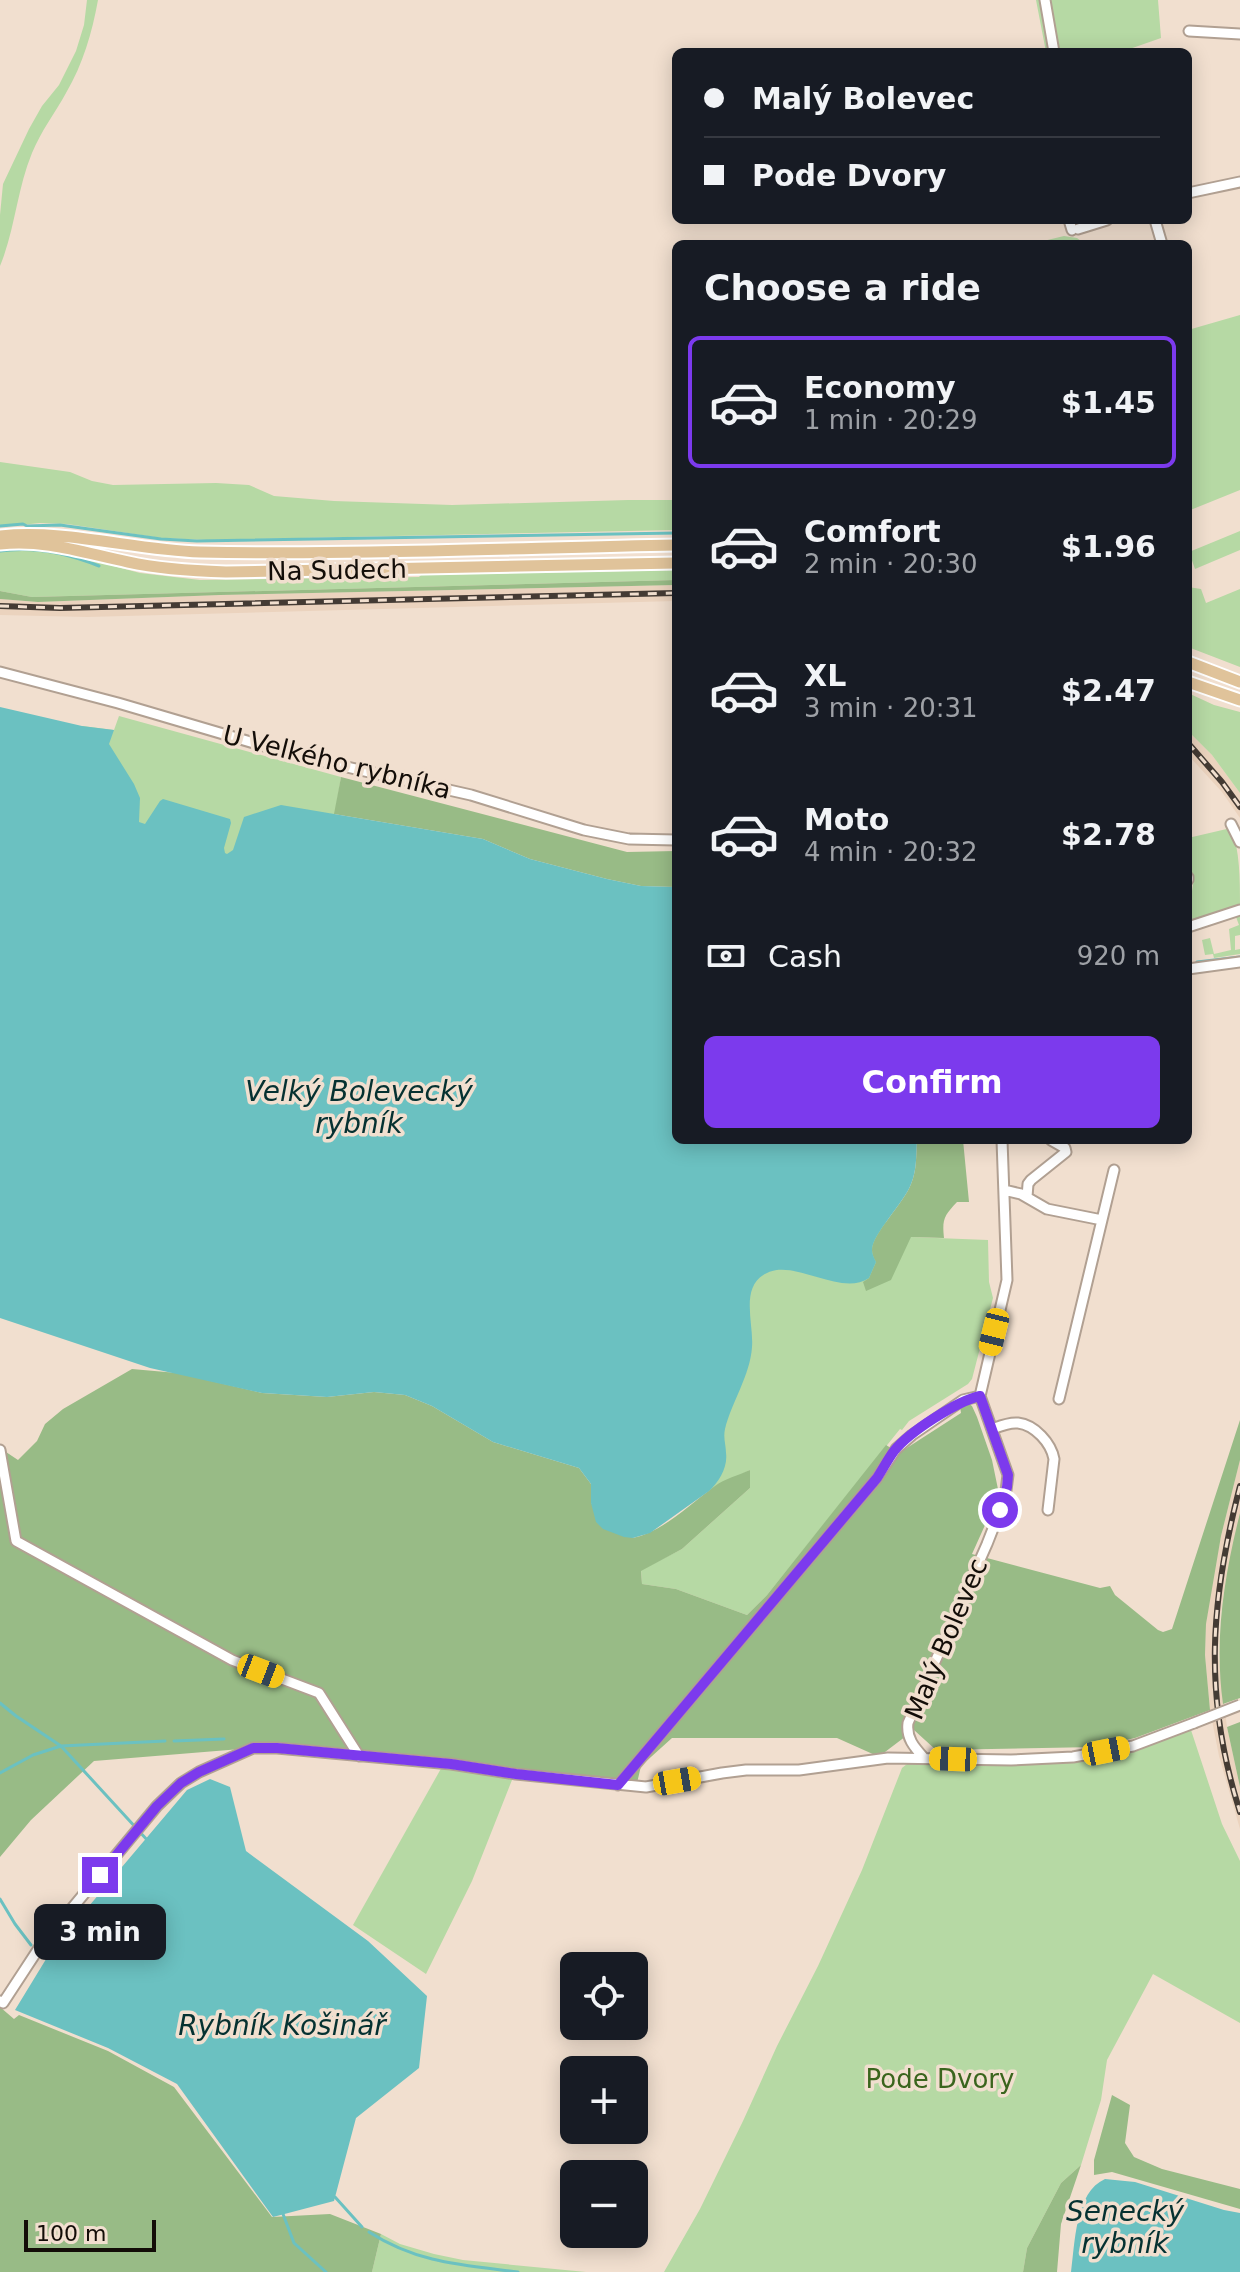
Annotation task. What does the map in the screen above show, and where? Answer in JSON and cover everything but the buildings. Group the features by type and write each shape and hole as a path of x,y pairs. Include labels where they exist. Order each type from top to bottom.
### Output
{"main road":[{"name":"Na Sudech","path":"0,536 51,534 158,549 283,553 672,545"},
{"name":"Na Sudech","path":"0,544 53,544 130,563 210,571 672,563"},
{"path":"1192,664 1240,682"},
{"path":"1192,683 1240,700"}],"street":[{"path":"1045,0 1053,48"},
{"path":"1189,31 1240,34"},
{"path":"1192,192 1240,182"},
{"name":"U Velkého rybníka","path":"0,672 298,756 471,795 584,830 629,839 672,840"},
{"path":"1231,824 1240,842"},
{"path":"1192,926 1240,910"},
{"path":"1192,968 1240,962"},
{"path":"618,1785 877,1478 896,1449 963,1400 980,1396 1007,1280 1002,1144"},
{"path":"1027,1197 1031,1180 1066,1152 1058,1144"},
{"path":"1059,1399 1114,1170"},
{"path":"1004,1190 1027,1197 1047,1209 1102,1220"},
{"name":"Malý Bolevec","path":"924,1758 911,1743 908,1723 987,1544 1007,1487 1008,1475 980,1396"},
{"path":"992,1429 1018,1423 1037,1432 1053,1452 1048,1510"},
{"path":"0,1450 16,1541 232,1660 319,1693 359,1756"},
{"path":"2,2002 39,1948 157,1806 181,1783 199,1772 253,1748 451,1764 646,1787 734,1771 799,1770 888,1758 1011,1760 1073,1757 1133,1746 1240,1705"}],"shaded area":[{"path":"672,585 672,601 87,617 0,615 0,599 38,602"},
{"path":"1192,735 1212,755 1240,793 1240,818 1222,792 1192,759"},
{"path":"1240,1460 1240,1513 1225,1586 1218,1655 1227,1727 1240,1787 1240,1829 1219,1756 1210,1710 1205,1655 1211,1584"}],"green space":[{"path":"87,0 98,0 86,48 72,82 32,153 0,266 3,184 29,129 59,85 76,51"},
{"path":"1036,0 1158,0 1161,38 1132,48 1045,48"},
{"path":"1064,236 1080,240 1048,240"},
{"path":"1240,315 1240,490 1192,509 1192,329"},
{"path":"0,462 70,472 113,485 249,485 274,496 334,501 452,505 672,500 672,530 207,540 161,538 67,524 0,527"},
{"path":"1240,531 1240,550 1195,569 1192,551"},
{"path":"0,549 49,549 140,573 200,580 672,570 672,580 32,597 0,591"},
{"path":"672,580 672,585 38,602 0,599 0,591 32,597"},
{"path":"1192,588 1201,589 1206,603 1240,589 1240,667 1192,649"},
{"path":"1192,695 1240,712 1240,793 1212,755 1192,735"},
{"path":"119,716 341,777 313,902 84,847 82,726 114,730"},
{"path":"341,777 627,852 672,851 672,887 641,886 607,879 530,859 483,839 334,814"},
{"path":"1231,828 1238,855 1240,905 1192,919 1192,837"},
{"path":"1240,916 1240,935 1235,936 1235,950 1240,949 1240,954 1214,958 1213,954 1205,955 1202,940 1210,938 1214,954 1231,950 1229,929 1239,925 1236,917"},
{"path":"912,1144 915,1144 886,1222 911,1237 988,1240 989,1282 993,1298 972,1379 900,1429 767,1595 747,1615 676,1589 642,1584 641,1570 682,1549 750,1488 750,1470 709,1491 591,1484 711,1317"},
{"path":"917,1144 963,1144 969,1202 957,1202 947,1215 944,1238 911,1237 891,1280 866,1291 863,1282 869,1278 876,1262 873,1243 907,1192 916,1162"},
{"path":"132,1369 177,1373 262,1393 327,1397 374,1392 405,1395 432,1406 493,1442 579,1468 591,1484 591,1503 633,1538 655,1530 719,1484 750,1470 750,1488 682,1549 641,1571 642,1584 676,1589 747,1615 767,1595 886,1445 899,1453 961,1413 960,1406 966,1402 972,1406 977,1417 992,1460 999,1494 972,1554 1100,1588 1110,1586 1115,1595 1158,1630 1172,1629 1240,1420 1240,1460 1221,1536 1206,1624 1205,1655 1210,1710 1135,1738 1095,1747 936,1750 914,1730 885,1752 875,1755 837,1738 672,1738 641,1766 637,1783 253,1748 94,1761 31,1820 0,1857 0,1448 18,1460 37,1441 45,1424 63,1409"},
{"path":"1240,1513 1240,1698 1223,1704 1220,1680 1222,1608"},
{"path":"1240,1722 1240,1787 1227,1727"},
{"name":"Pode Dvory","path":"1191,1730 1222,1824 1240,1861 1240,2023 1153,1974 1107,2060 1101,2100 1081,2165 1061,2183 1027,2248 1023,2272 664,2272 700,2209 818,1966 862,1870 902,1768 907,1764 1007,1764 1134,1750"},
{"path":"443,1765 512,1776 512,1780 472,1881 426,1974 353,1925"},
{"path":"0,2007 14,2019 19,2015 108,2051 174,2087 272,2217 330,2214 381,2234 372,2272 0,2272"},
{"path":"1112,2095 1130,2105 1125,2143 1134,2157 1162,2169 1240,2189 1240,2209 1112,2172 1094,2175 1094,2160"},
{"path":"1081,2165 1061,2224 1057,2272 1023,2272 1027,2248 1061,2183"},
{"path":"381,2234 400,2244 463,2260 586,2272 372,2272"}],"water":[{"name":"Velký Bolevecký rybník","path":"0,707 82,726 114,730 109,744 140,798 139,822 145,824 163,799 230,819 224,848 227,854 233,850 244,817 281,805 483,839 530,859 607,879 641,886 672,887 672,1144 917,1144 913,1179 873,1243 876,1262 869,1278 858,1283 845,1283 778,1270 758,1279 750,1296 751,1358 725,1429 724,1469 709,1491 650,1533 633,1538 603,1529 596,1522 591,1503 591,1484 579,1468 493,1442 432,1406 405,1395 374,1392 327,1397 262,1393 150,1368 0,1318"},
{"name":"Rybník Košinář","path":"210,1779 230,1787 246,1851 368,1941 427,1996 419,2068 356,2118 334,2201 273,2217 177,2084 108,2048 15,2010 51,1951 187,1790"},
{"name":"Senecký rybník","path":"1105,2179 1135,2182 1240,2213 1240,2272 1071,2272 1082,2207 1095,2186"}],"waterway":[{"path":"0,526 60,525 197,541 672,533"},
{"path":"0,551 25,549 50,552 99,566"},
{"path":"1197,962 1240,957"},
{"path":"0,1703 61,1746 149,1842"},
{"path":"174,1741 224,1739"},
{"path":"0,1773 33,1755 61,1746 165,1741"},
{"path":"0,1899 31,1945"},
{"path":"335,2197 362,2227"},
{"path":"283,2214 294,2243 326,2272"},
{"path":"369,2232 422,2256 518,2272"}],"railway":[{"path":"0,606 60,608 672,593"},
{"path":"1192,748 1240,807"},
{"path":"1240,1486 1222,1570 1215,1649 1220,1728 1240,1812"}],"route":[{"path":"100,1875 157,1806 181,1783 253,1748 451,1764 618,1785 877,1478 896,1449 963,1400 980,1396 1008,1475 1000,1510"}]}
